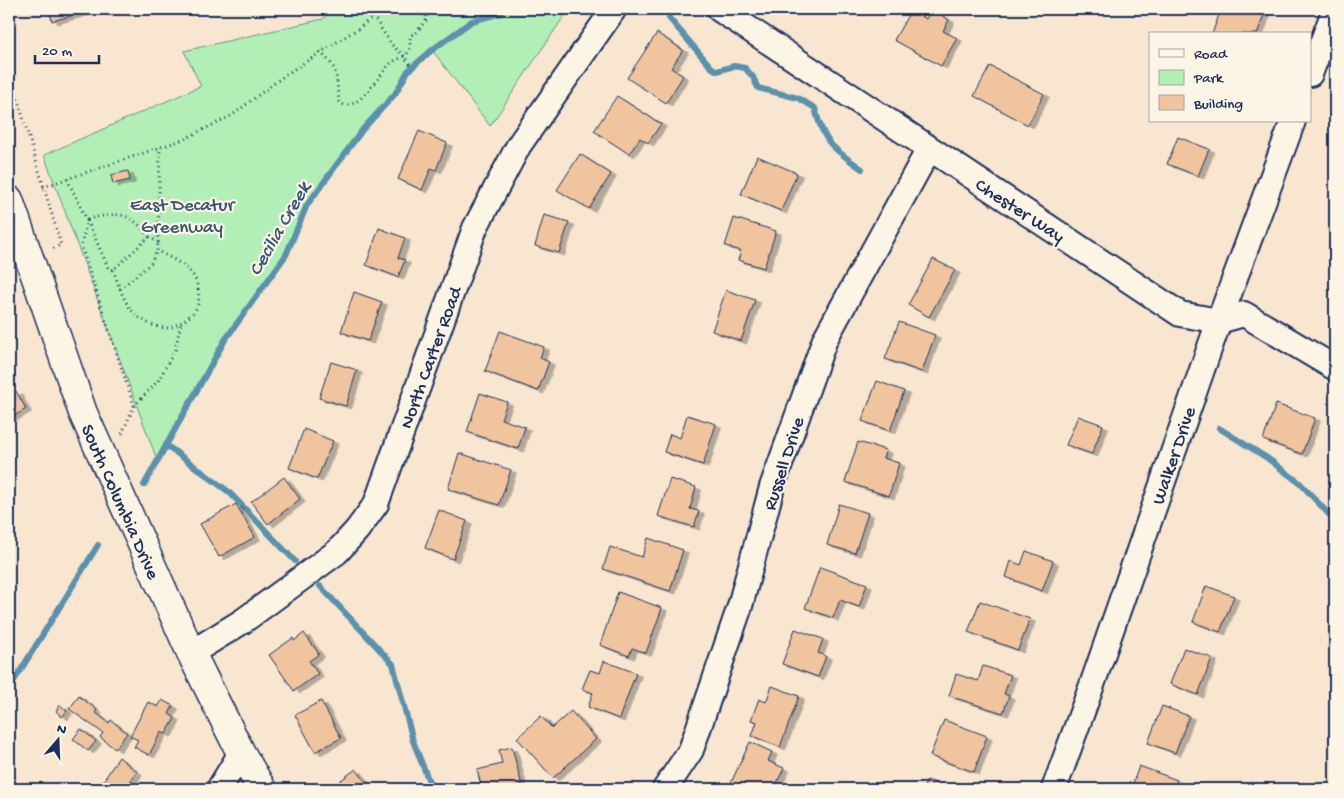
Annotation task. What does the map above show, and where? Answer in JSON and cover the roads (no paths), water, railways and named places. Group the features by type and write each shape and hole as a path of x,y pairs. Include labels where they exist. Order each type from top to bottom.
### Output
{"main road":[{"name":"South Columbia Drive","path":"10,208 82,413 190,653 241,753 262,789"}],"street":[{"name":"North Carter Road","path":"190,653 243,621 337,552 357,530 376,504 475,228 519,145 614,9"},
{"name":"Chester Way","path":"719,9 1180,314 1218,321 1244,314 1335,368"},
{"path":"1312,69 1335,9"},
{"name":"Walker Drive","path":"1054,789 1092,686 1218,321 1293,122"},
{"name":"Russell Drive","path":"665,789 691,750 740,606 772,487 825,338 929,149"},
{"path":"219,789 241,753"}],"waterway":[{"name":"Cecilia Creek","path":"144,485 225,340 286,255 307,205 363,129 395,94 408,71 432,50 472,21 501,13 505,9"},
{"path":"669,18 711,67 717,71 734,66 745,68 753,77 758,88 798,98 815,108 826,138 837,150 862,169"},
{"path":"1219,428 1267,458 1300,483 1335,521"},
{"path":"166,445 229,492 295,561"},
{"name":"Cecilia Creek","path":"9,689 98,545"},
{"path":"320,586 393,664 413,741 432,789"}],"park label":[{"name":"East Decatur Greenway","path":"182,214"}]}
